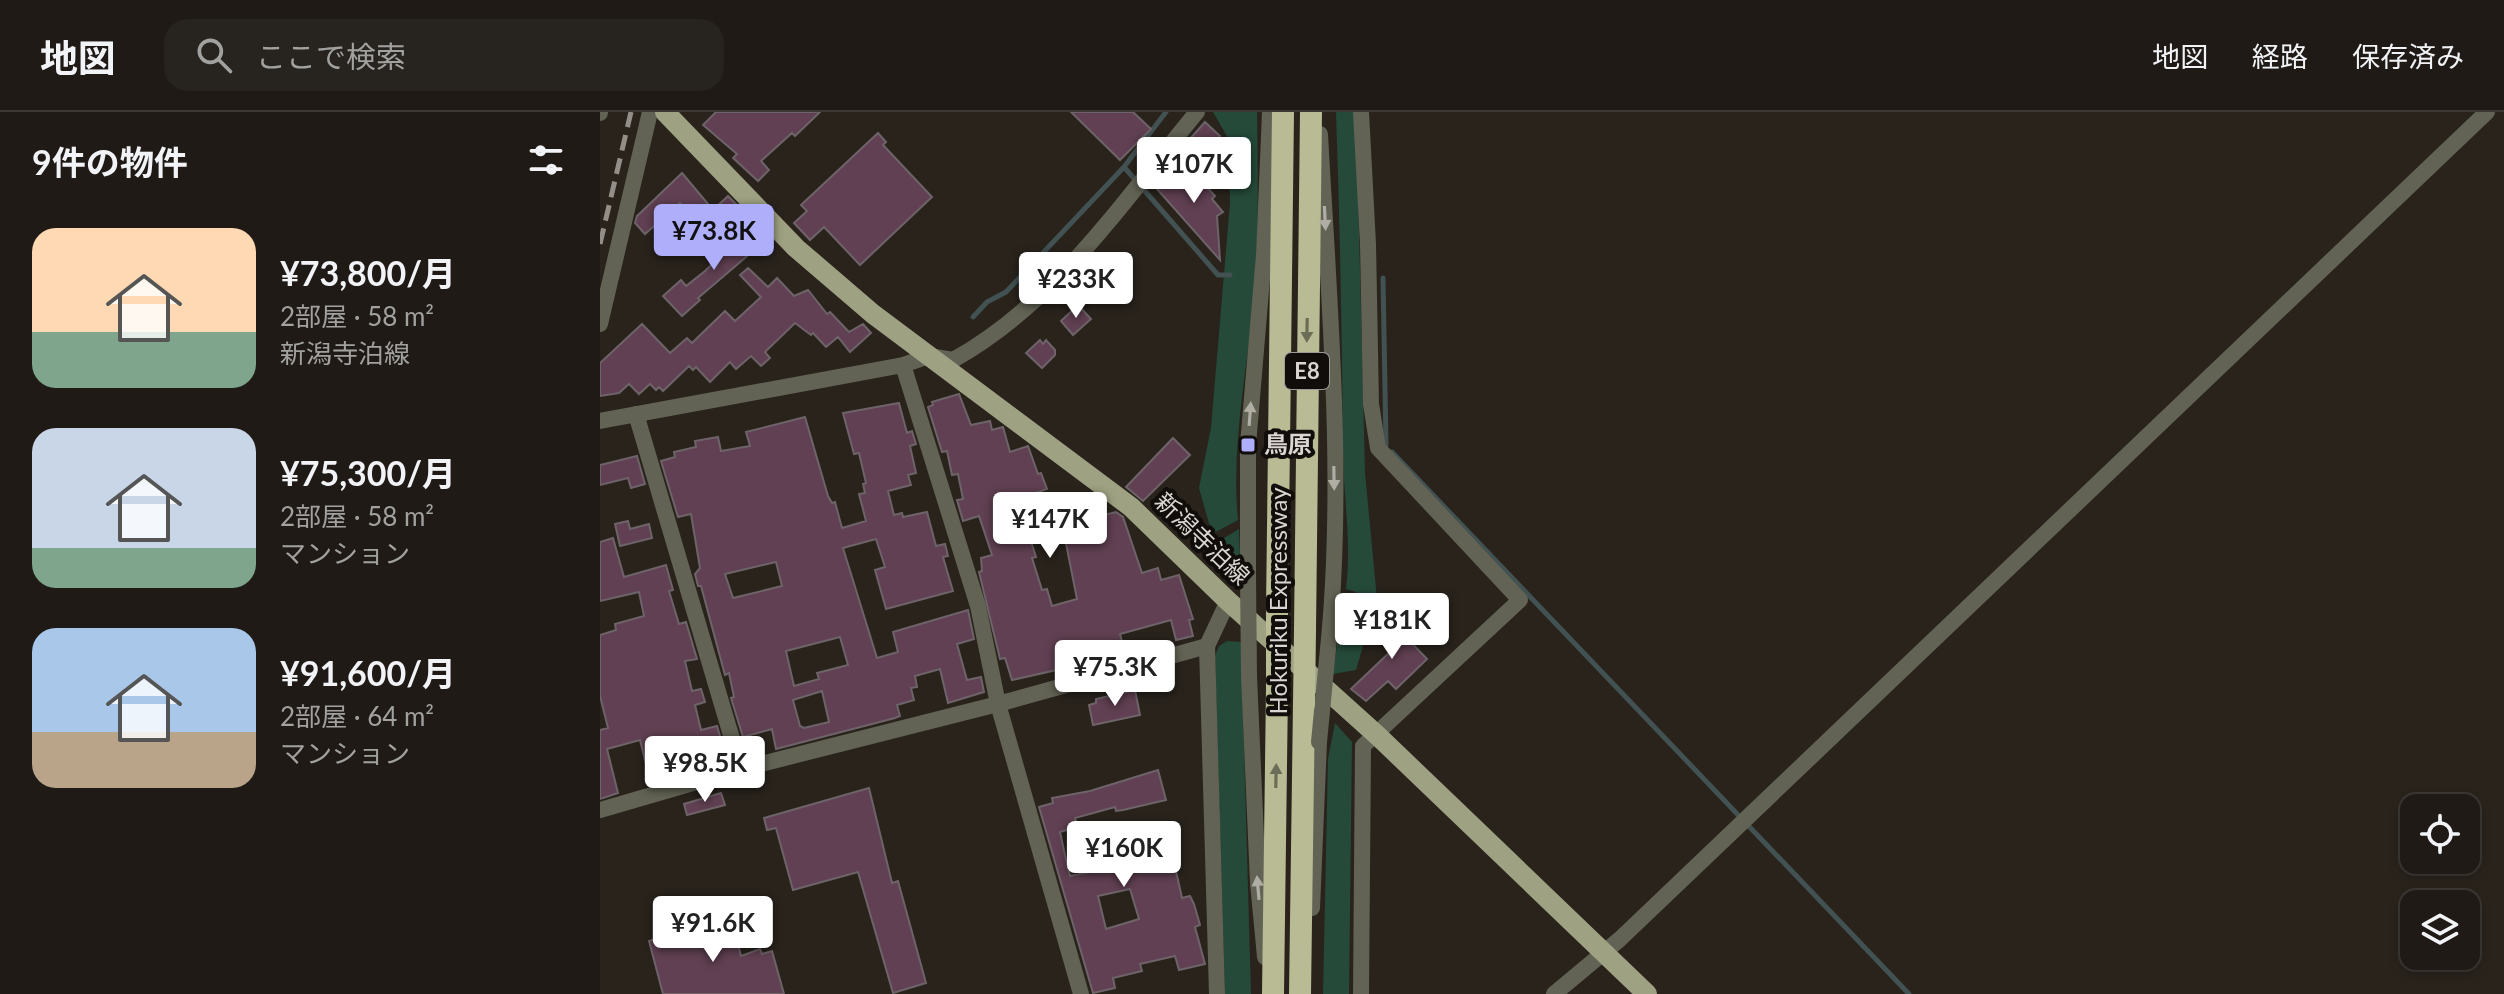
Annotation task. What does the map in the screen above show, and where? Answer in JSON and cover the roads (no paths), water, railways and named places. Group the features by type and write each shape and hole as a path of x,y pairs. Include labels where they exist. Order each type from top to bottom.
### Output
{"highway":[{"name":"Hokuriku Expressway","path":"1271,994 1283,112"},
{"name":"Hokuriku Expressway","path":"1300,994 1311,112"}],"main road":[{"name":"新潟寺泊線","path":"665,112 796,248 873,314 1131,507 1228,601 1378,736 1647,994"}],"street":[{"path":"600,324 650,112"},
{"path":"600,421 903,365 929,356 953,360 976,347 1028,307 1068,270 1197,112"},
{"path":"1270,112 1264,255 1248,445 1248,576 1258,883 1271,994"},
{"path":"1309,994 1319,742 1334,594 1335,517 1332,369 1319,112"},
{"path":"1361,112 1368,244 1371,404 1378,448 1520,600 1378,736 1363,746 1361,994"},
{"path":"1554,994 1605,953 2487,112"},
{"path":"903,365 978,606 998,704 1081,994"},
{"path":"636,414 741,769"},
{"path":"1217,994 1207,646 1228,601"},
{"path":"600,810 741,769 998,704 1207,646"}],"waterway":[{"path":"973,317 987,302 1006,292 1124,167 1166,112"},
{"path":"1124,167 1218,275 1230,275"},
{"path":"1383,278 1386,445"},
{"path":"1392,452 1909,994"}],"railway":[{"path":"600,244 631,112"}],"place":[{"name":"鳥原","path":"1248,445"}]}
